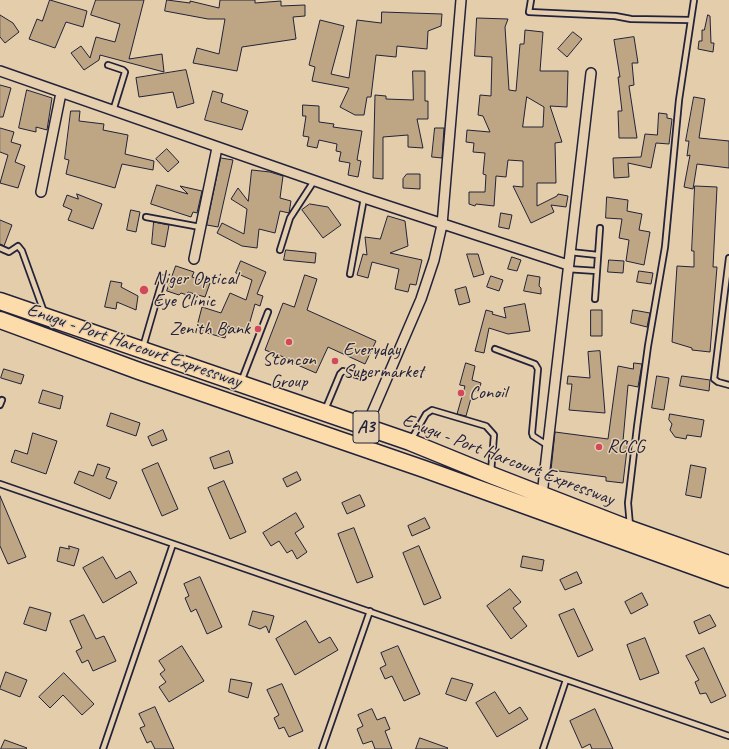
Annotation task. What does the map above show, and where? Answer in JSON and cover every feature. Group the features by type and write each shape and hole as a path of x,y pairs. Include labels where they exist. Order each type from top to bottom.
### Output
{"highway":[{"name":"Enugu - Port Harcourt Expressway","path":"0,301 410,442 630,529 729,564"},
{"name":"Enugu - Port Harcourt Expressway","path":"0,320 139,371 354,445 729,579"}],"street":[{"path":"354,445 366,427 421,299 434,260 442,225 461,0"},
{"path":"0,71 217,148 568,267"},
{"path":"542,495 569,252 591,73"},
{"path":"41,192 61,92"},
{"path":"194,259 217,148"}],"lane":[{"path":"531,0 529,12 615,16 631,19 690,20"},
{"path":"630,529 628,503 648,346 665,247 679,100 694,0"},
{"path":"108,65 125,72 113,111"},
{"path":"280,250 290,218 314,181"},
{"path":"350,274 364,198"},
{"path":"146,217 200,227"},
{"path":"595,299 600,228"},
{"path":"0,248 9,252 18,246 22,251 45,316"},
{"path":"569,252 598,254"},
{"path":"729,258 714,379 718,382 729,385"},
{"path":"568,267 597,271"},
{"path":"143,349 163,278"},
{"path":"240,384 268,312"},
{"path":"495,349 536,364 538,369 532,433 533,436 547,445"},
{"path":"324,412 343,370 363,377"},
{"path":"410,442 426,414 432,410 486,426 494,435 491,475"},
{"path":"0,484 729,736"},
{"path":"103,749 173,544"},
{"path":"322,749 370,611"},
{"path":"543,749 566,680"}],"building":[{"path":"50,0 87,11 83,27 66,22 55,48 29,39 37,19 42,21"},
{"path":"96,0 144,0 129,59 162,54 164,72 100,55 99,60 84,70 71,53 81,46 90,58 96,37 115,42 120,24 91,15"},
{"path":"167,0 190,3 190,1 219,8 220,0 255,0 255,3 281,1 281,6 305,5 305,16 293,17 296,39 242,47 237,71 193,63 197,48 219,54 225,19 208,19 165,11"},
{"path":"382,12 442,14 441,26 428,31 427,49 397,46 396,57 376,55 371,97 367,97 364,115 355,115 340,107 349,88 312,81 315,67 309,65 320,20 344,26 331,74 349,78 357,20 381,23"},
{"path":"0,15 13,23 19,32 5,43 0,37"},
{"path":"708,15 710,16 711,43 714,43 713,52 698,49 699,41 702,41 702,30 704,30"},
{"path":"477,18 508,19 505,27 509,90 516,91 520,44 524,44 525,30 543,32 540,71 568,71 567,107 550,106 562,142 555,143 556,183 537,183 537,206 557,196 558,194 568,196 566,207 551,205 554,212 531,223 513,186 523,187 523,161 508,160 506,177 496,176 494,206 476,204 475,206 469,204 469,192 485,192 486,175 483,174 485,153 473,152 474,143 466,142 467,130 490,132 483,116 478,115 480,95 491,96 492,57 475,56","holes":["527,97 544,107 543,127 523,127"]},
{"path":"573,32 582,39 567,57 558,49"},
{"path":"634,37 638,63 632,63 634,85 629,86 637,138 619,138 618,111 622,111 618,77 620,77 614,40"},
{"path":"186,70 194,103 177,108 173,92 139,97 136,78"},
{"path":"413,71 425,71 425,101 428,101 428,119 417,119 423,148 408,147 408,135 383,137 383,179 373,178 375,95 386,96 386,99 413,100"},
{"path":"0,85 11,88 3,117 0,117"},
{"path":"27,90 52,98 47,130 36,127 36,132 19,128"},
{"path":"213,91 223,94 221,102 248,111 242,130 205,120"},
{"path":"694,97 705,99 699,138 729,141 729,168 697,164 693,189 684,187 690,155 687,156 689,141 686,141"},
{"path":"303,105 319,106 319,122 334,124 333,127 362,131 357,160 361,161 358,177 348,175 350,163 339,161 341,152 336,151 337,144 319,140 317,148 307,146 309,137 303,136 306,116 303,116"},
{"path":"71,111 80,111 79,121 104,124 103,130 128,135 125,154 154,161 153,170 122,164 115,188 66,174 69,160 65,159"},
{"path":"659,113 667,114 667,118 672,119 669,144 656,143 651,168 628,163 629,177 614,178 613,158 641,157 645,134 657,135"},
{"path":"0,128 14,132 11,142 21,145 15,162 25,166 18,188 0,183 8,155 0,152"},
{"path":"435,128 444,128 442,158 432,157"},
{"path":"167,149 179,162 168,172 156,159"},
{"path":"221,158 233,160 218,227 207,225"},
{"path":"252,170 270,172 283,176 280,198 291,201 289,213 280,211 275,233 259,229 257,248 242,246 217,233 222,223 244,234 247,209 231,199 238,188 248,201"},
{"path":"407,174 420,174 420,189 403,188 403,179"},
{"path":"157,185 188,194 180,186 202,191 197,213 193,212 191,217 151,204"},
{"path":"695,186 717,187 713,267 717,267 710,352 692,350 692,348 672,342 677,266 694,267 694,251 692,251"},
{"path":"77,194 102,204 93,229 68,220 72,210 63,206 67,195 78,199"},
{"path":"607,197 628,200 627,211 642,214 639,230 650,232 644,265 626,261 629,240 619,238 622,219 606,218"},
{"path":"310,204 328,207 341,225 323,238 302,210"},
{"path":"131,210 140,212 136,232 127,230"},
{"path":"501,213 512,215 509,229 499,227"},
{"path":"388,216 405,221 408,246 390,253 422,260 416,285 410,284 408,292 395,289 399,269 372,262 368,278 357,275 363,254 367,255 365,237 380,239"},
{"path":"0,220 12,225 4,246 0,244"},
{"path":"154,222 169,225 165,247 152,244"},
{"path":"286,250 316,253 315,263 284,260"},
{"path":"467,254 478,254 484,274 474,277"},
{"path":"512,257 521,260 517,271 508,269"},
{"path":"609,260 624,261 623,273 608,272"},
{"path":"241,261 266,272 257,294 263,296 260,306 255,304 247,332 228,326 225,338 196,330 202,307 221,313 230,293 246,300 252,280 236,273"},
{"path":"176,266 194,272 192,277 210,283 205,297 188,292 187,295 181,293 179,295 167,291"},
{"path":"639,271 653,273 651,284 637,282"},
{"path":"305,275 317,279 307,310 376,341 365,364 328,347 316,373 293,363 294,361 265,350 283,303 294,307"},
{"path":"528,275 540,277 539,286 541,288 541,294 524,291"},
{"path":"491,276 503,280 499,291 487,287"},
{"path":"111,281 122,283 121,287 138,296 136,310 117,302 116,309 105,307"},
{"path":"466,287 470,302 459,305 455,290"},
{"path":"525,304 530,331 508,334 489,328 484,353 475,351 486,310 493,312 492,314 506,318 504,308"},
{"path":"591,310 602,310 602,336 591,336"},
{"path":"633,310 650,313 647,327 631,323"},
{"path":"600,351 605,413 569,410 572,384 567,384 568,376 590,378 588,352"},
{"path":"466,363 475,366 472,380 481,383 479,392 473,391 466,416 457,414 465,386 460,385"},
{"path":"634,363 642,364 638,387 628,385 623,441 628,441 623,483 606,481 606,477 551,470 555,432 608,439 618,366 633,369"},
{"path":"4,369 24,375 21,384 1,378"},
{"path":"657,376 669,378 664,410 652,408"},
{"path":"682,376 710,380 709,391 680,386"},
{"path":"43,390 63,396 60,409 39,403"},
{"path":"111,413 140,423 136,436 107,426"},
{"path":"670,414 704,420 701,437 687,435 686,439 675,437 670,430 672,424 669,420"},
{"path":"163,430 167,440 152,446 148,437"},
{"path":"33,433 57,441 46,474 11,462 15,450 27,454"},
{"path":"229,451 233,463 214,469 210,458"},
{"path":"158,463 178,509 162,516 142,470"},
{"path":"98,464 110,468 106,478 117,482 110,499 74,483 79,471 93,476"},
{"path":"691,465 706,468 701,498 686,495"},
{"path":"297,472 301,480 287,487 283,479"},
{"path":"224,481 246,532 230,539 208,488"},
{"path":"360,495 365,506 347,514 342,503"},
{"path":"0,496 26,557 8,564 0,546"},
{"path":"296,513 304,527 295,533 307,552 297,559 292,550 287,553 279,541 271,546 263,533"},
{"path":"425,518 430,528 412,536 408,526"},
{"path":"354,528 373,577 357,583 338,534"},
{"path":"69,546 79,549 74,566 57,561 60,547 69,549"},
{"path":"419,546 441,598 424,605 403,553"},
{"path":"523,556 544,560 542,571 521,567"},
{"path":"103,557 116,579 130,571 137,583 103,603 83,568"},
{"path":"577,572 582,583 565,590 560,580"},
{"path":"200,577 222,627 207,634 196,609 191,612 185,598 189,596 184,584"},
{"path":"510,589 521,602 513,608 527,626 511,639 487,606"},
{"path":"642,593 648,605 631,614 625,602"},
{"path":"30,607 51,613 46,631 24,624"},
{"path":"574,609 593,650 578,657 559,615"},
{"path":"253,611 274,616 269,633 266,626 260,629 249,625"},
{"path":"84,615 96,639 104,636 116,661 93,671 88,660 82,663 76,651 82,648 70,621"},
{"path":"710,615 716,626 699,634 694,622"},
{"path":"306,621 319,643 330,637 338,650 295,675 276,639"},
{"path":"645,638 659,673 640,680 627,645"},
{"path":"182,646 204,681 169,702 159,687 166,682 160,674 165,670 159,661"},
{"path":"398,646 420,694 404,701 392,676 385,679 380,668 386,665 381,653"},
{"path":"704,648 726,696 711,703 706,693 700,694 695,682 699,680 686,656"},
{"path":"6,672 27,680 20,697 0,689"},
{"path":"64,673 94,704 82,715 63,695 50,708 39,697"},
{"path":"452,678 473,684 466,701 446,694"},
{"path":"231,679 252,683 248,698 229,692"},
{"path":"282,684 303,731 289,737 284,727 279,729 274,718 279,715 267,690"},
{"path":"495,692 509,714 520,707 528,719 497,737 476,703"},
{"path":"155,707 174,749 155,749 151,741 147,743 140,728 145,726 139,714"},
{"path":"372,709 377,720 385,717 390,729 385,731 392,749 375,749 372,741 363,744 357,729 363,726 358,715"},
{"path":"595,709 613,749 592,749 590,744 582,748 570,721"},
{"path":"420,738 448,748 416,749"},
{"path":"5,740 27,748 1,749"}],"place":[{"name":"Niger Optical Eye Clinic","path":"144,290"},
{"name":"Zenith Bank","path":"258,329"},
{"name":"Stoncon Group","path":"289,342"},
{"name":"Everyday Supermarket","path":"335,361"},
{"name":"Conoil","path":"461,393"},
{"name":"RCCG","path":"599,447"}]}
